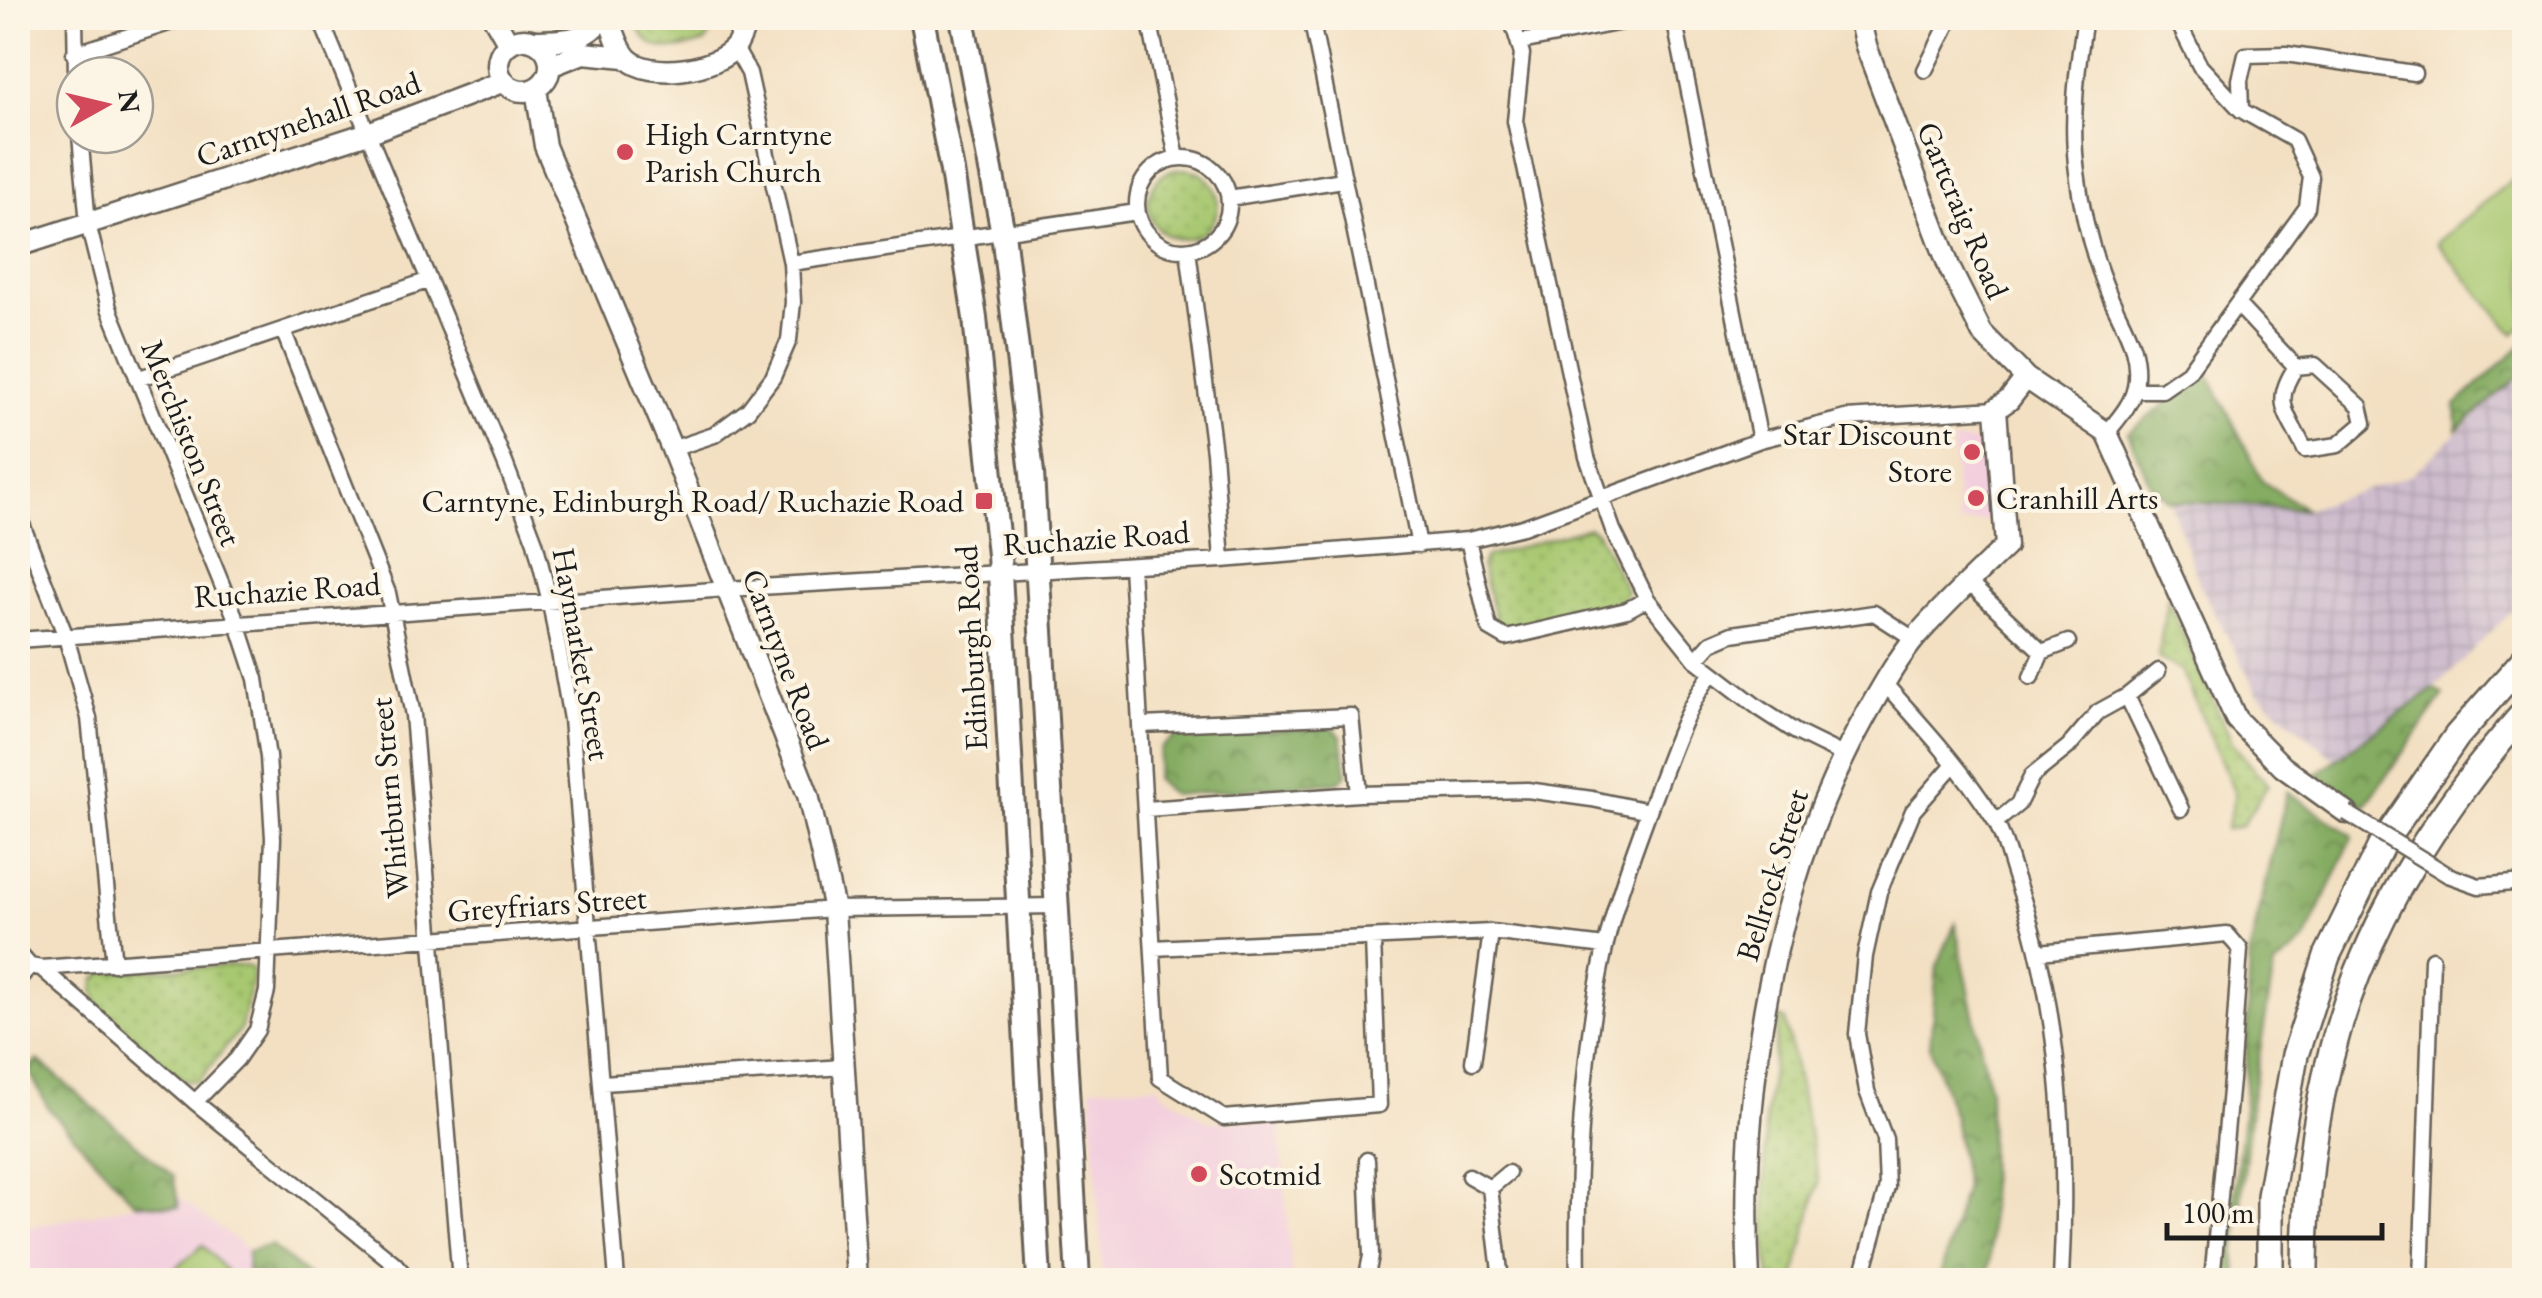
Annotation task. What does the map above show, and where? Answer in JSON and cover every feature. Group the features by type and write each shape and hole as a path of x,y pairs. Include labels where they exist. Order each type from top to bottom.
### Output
{"highway":[{"path":"2270,1280 2270,1196 2292,1073 2326,956 2380,846 2457,736 2524,660"},
{"path":"2305,1280 2314,1134 2336,1031 2370,939 2411,861 2474,770 2524,713"}],"main road":[{"name":"Edinburgh Road","path":"922,18 976,318 1001,575 1039,1280"},
{"path":"962,18 1002,233 1022,376 1040,572 1078,1280"}],"street":[{"path":"75,18 74,54 184,18"},
{"name":"Haymarket Street","path":"320,18 505,463 535,542 550,602 571,719 617,1280"},
{"path":"494,18 509,44"},
{"path":"537,41 544,47 550,66 545,81 536,89 514,90 502,82 498,65 509,44 522,39 583,36 605,18 625,57 641,68 664,73 712,62 735,48 748,18"},
{"path":"1148,18 1177,158"},
{"path":"1311,18 1419,545"},
{"path":"1511,18 1521,42 1515,120 1587,458 1600,499 1647,598 1696,660 1796,732 1844,755"},
{"path":"1521,42 1642,18"},
{"path":"1674,18 1760,440"},
{"name":"Gartcraig Road","path":"1859,18 1950,270 1982,333 2026,378 2107,433"},
{"path":"1925,70 1950,18"},
{"path":"2085,18 2075,112 2076,169 2088,232 2136,356 2134,390 2107,433 2236,719 2283,767 2448,875 2479,886 2524,882"},
{"path":"2134,390 2162,390 2188,372 2307,207 2311,177 2294,140 2242,110 2200,66 2176,18"},
{"path":"672,449 714,435 748,410 773,377 789,340 793,302 791,263 749,74 735,48"},
{"path":"550,66 583,53 625,57"},
{"path":"2242,110 2240,80 2246,55 2286,54 2414,72"},
{"name":"Carntynehall Road","path":"18,246 368,133 502,82"},
{"name":"Carntyne Road","path":"536,89 545,146 672,449 808,795 834,909 857,1280"},
{"name":"Merchiston Street","path":"82,155 88,224 109,308 238,624 256,679 268,757 273,838 267,991 257,1030 238,1059 196,1102"},
{"path":"1177,158 1205,164 1216,172 1229,198 1224,226 1214,238 1188,250 1174,250 1150,236 1138,212 1137,197 1150,171 1177,158"},
{"path":"1229,198 1343,180"},
{"path":"791,263 1138,212"},
{"path":"1188,250 1210,414 1222,560"},
{"path":"137,380 428,282"},
{"path":"2239,306 2296,367"},
{"name":"Whitburn Street","path":"283,330 388,593 413,715 460,1280"},
{"path":"2315,364 2360,406 2364,423 2338,445 2305,450 2281,399 2283,386 2296,367 2315,364"},
{"path":"1996,409 2009,400 2026,378"},
{"name":"Ruchazie Road","path":"18,640 727,589 1222,560 1468,540 1523,526 1760,440 1846,418 1996,409"},
{"name":"Bellrock Street","path":"1749,1280 1745,1206 1750,1119 1767,997 1789,908 1844,755 1884,684 1914,639 2006,546 1996,409"},
{"path":"18,514 66,637 89,718 114,964"},
{"path":"1468,540 1489,628 1506,638 1627,610 1647,598"},
{"path":"1131,566 1160,1078 1224,1118 1379,1106 1372,939"},
{"path":"1968,582 2042,652"},
{"path":"1696,660 1711,643 1732,634 1874,613 1914,639"},
{"path":"2031,677 2042,652 2068,642"},
{"path":"1996,822 2018,804 2032,776 2068,746 2098,712 2127,696 2158,671"},
{"path":"1578,1280 1577,1212 1586,1068 1605,946 1680,728 1712,672"},
{"path":"1884,684 1954,764 1996,822 2039,952 2062,1117 2065,1200 2061,1280"},
{"path":"2127,696 2181,808"},
{"path":"1141,725 1350,716 1358,794"},
{"path":"1861,1280 1887,1187 1885,1139 1866,1091 1857,1034 1865,956 1880,892 1913,810 1954,764"},
{"path":"1146,809 1358,794 1526,790 1649,811"},
{"name":"Greyfriars Street","path":"36,967 834,909 1058,906"},
{"path":"1154,948 1491,932 1605,946"},
{"path":"1473,1062 1484,1043 1491,932"},
{"path":"2039,952 2227,934 2240,949 2212,1280"},
{"path":"18,952 410,1280"},
{"path":"2420,1280 2432,959"},
{"path":"18,980 36,967"},
{"path":"603,1083 843,1067"},
{"path":"1366,1280 1371,1256 1367,1160"},
{"path":"1490,1188 1508,1173"},
{"path":"1469,1176 1490,1188"},
{"path":"1490,1188 1500,1280"}],"shaded area":[{"path":"2524,372 2524,599 2434,689 2337,761 2258,693 2200,585 2170,501 2306,509 2411,475"},
{"path":"1987,440 1993,519 1958,524 1953,442"},
{"path":"1158,1086 1209,1122 1279,1121 1292,1280 1103,1280 1091,1087"},
{"path":"177,1196 288,1280 18,1280 18,1230"}],"green space":[{"path":"635,18 719,18 706,42 673,49 646,39"},
{"path":"1183,169 1197,171 1208,179 1216,190 1216,218 1208,229 1197,237 1183,239 1169,237 1158,229 1150,218 1148,204 1150,190 1158,179 1169,171"},
{"path":"2524,169 2524,325 2514,334 2437,243"},
{"path":"2524,343 2524,372 2457,430 2456,405"},
{"path":"2207,371 2263,482 2306,509 2170,501 2150,484 2128,433"},
{"path":"1589,527 1597,532 1626,591 1622,602 1509,629 1496,621 1481,566 1486,557"},
{"path":"2167,599 2233,744 2268,785 2242,825 2226,829 2235,794 2182,670 2158,658"},
{"path":"2434,689 2444,695 2365,806 2316,774"},
{"path":"1331,727 1341,736 1347,774 1339,782 1172,795 1155,779 1161,748 1176,736"},
{"path":"2287,791 2353,836 2305,941 2274,967 2252,1099 2235,1254 2238,1280 2225,1280 2245,1100 2250,952"},
{"path":"1955,923 1989,1087 1990,1259 1986,1280 1939,1280 1965,1186 1954,1117 1930,1046 1937,966"},
{"path":"245,965 252,968 253,976 241,1028 199,1081 184,1081 100,1008 94,993 95,980 105,972"},
{"path":"1779,1018 1785,1020 1819,1180 1794,1280 1770,1280 1765,1230 1765,1121"},
{"path":"38,1060 173,1176 179,1207 135,1203 48,1108 28,1068"},
{"path":"203,1245 234,1280 162,1280"},
{"path":"271,1245 312,1280 281,1280 247,1271 248,1251"}],"place":[{"name":"High Carntyne Parish Church","path":"625,152"},
{"name":"Star Discount Store","path":"1972,452"},
{"name":"Cranhill Arts","path":"1976,498"},
{"name":"Carntyne, Edinburgh Road/ Ruchazie Road","path":"984,501"},
{"name":"Scotmid","path":"1199,1174"}]}
